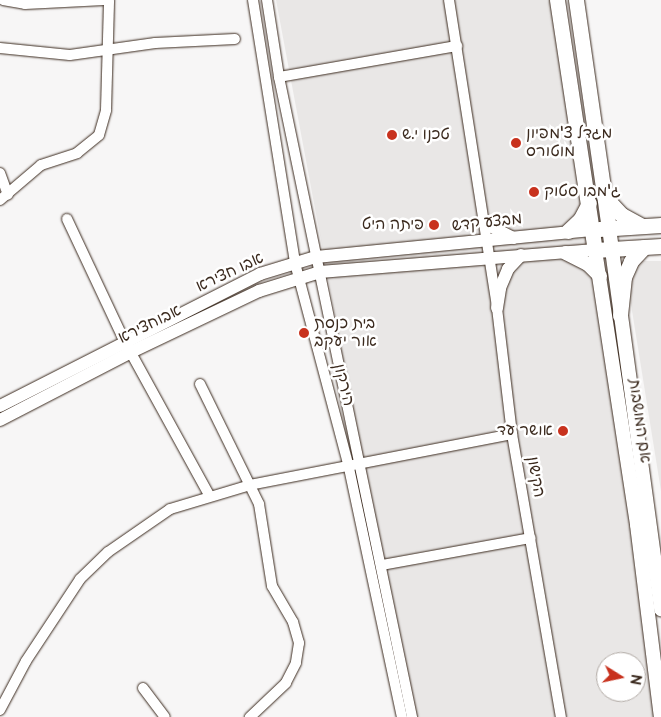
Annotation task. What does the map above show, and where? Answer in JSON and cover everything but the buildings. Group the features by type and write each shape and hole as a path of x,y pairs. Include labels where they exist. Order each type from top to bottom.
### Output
{"main road":[{"path":"557,0 595,250 661,246"},
{"path":"576,0 609,228"},
{"path":"604,196 622,215 640,225"},
{"path":"568,232 580,220 589,203"},
{"name":"מבצע קדש","path":"592,230 640,225 661,225"},
{"name":"אם המושבות","path":"609,228 661,609"},
{"path":"620,315 624,277 631,261 644,247"},
{"name":"אם המושבות","path":"595,250 601,277 661,717"},
{"path":"566,253 588,264 601,277"}],"street":[{"path":"2,0 25,4 104,0"},
{"path":"4,197 41,165 76,154 99,135 106,110 109,0"},
{"name":"הירקון","path":"253,0 295,263 349,468 402,717"},
{"name":"הירקון","path":"267,0 279,77 382,565 412,717"},
{"name":"הקישון","path":"449,0 497,308 512,434 561,717"},
{"path":"0,48 70,55 155,43 235,39"},
{"path":"279,77 457,46"},
{"path":"0,173 4,197"},
{"path":"67,219 128,347 209,495"},
{"path":"484,223 513,238"},
{"name":"מבצע קדש","path":"316,257 592,230"},
{"path":"320,272 595,250"},
{"path":"497,308 500,288 508,269 521,255"},
{"name":"אבו חצירא","path":"0,406 128,347 260,274 316,257"},
{"name":"אבוחצירא","path":"0,420 128,347 259,291 320,272"},
{"path":"200,384 250,485 261,512 272,586 293,622 299,653 286,683 250,717"},
{"path":"0,710 62,603 92,566 170,508 209,495 250,485 361,466 512,434"},
{"path":"382,565 531,538"},
{"path":"143,688 164,717"}],"shaded area":[{"path":"276,0 553,0 638,578 655,717 410,717"},
{"path":"641,261 661,261 661,491 629,292 633,275"}],"place":[{"name":"טכנו י.ש","path":"392,135"},
{"name":"מגדל צ'מפיון מוטורס","path":"516,143"},
{"name":"ג'מבו סטוק","path":"534,192"},
{"name":"פיתה היט","path":"434,225"},
{"name":"בית כנסת אור יעקב","path":"304,333"},
{"name":"אושר עד","path":"563,431"}]}
